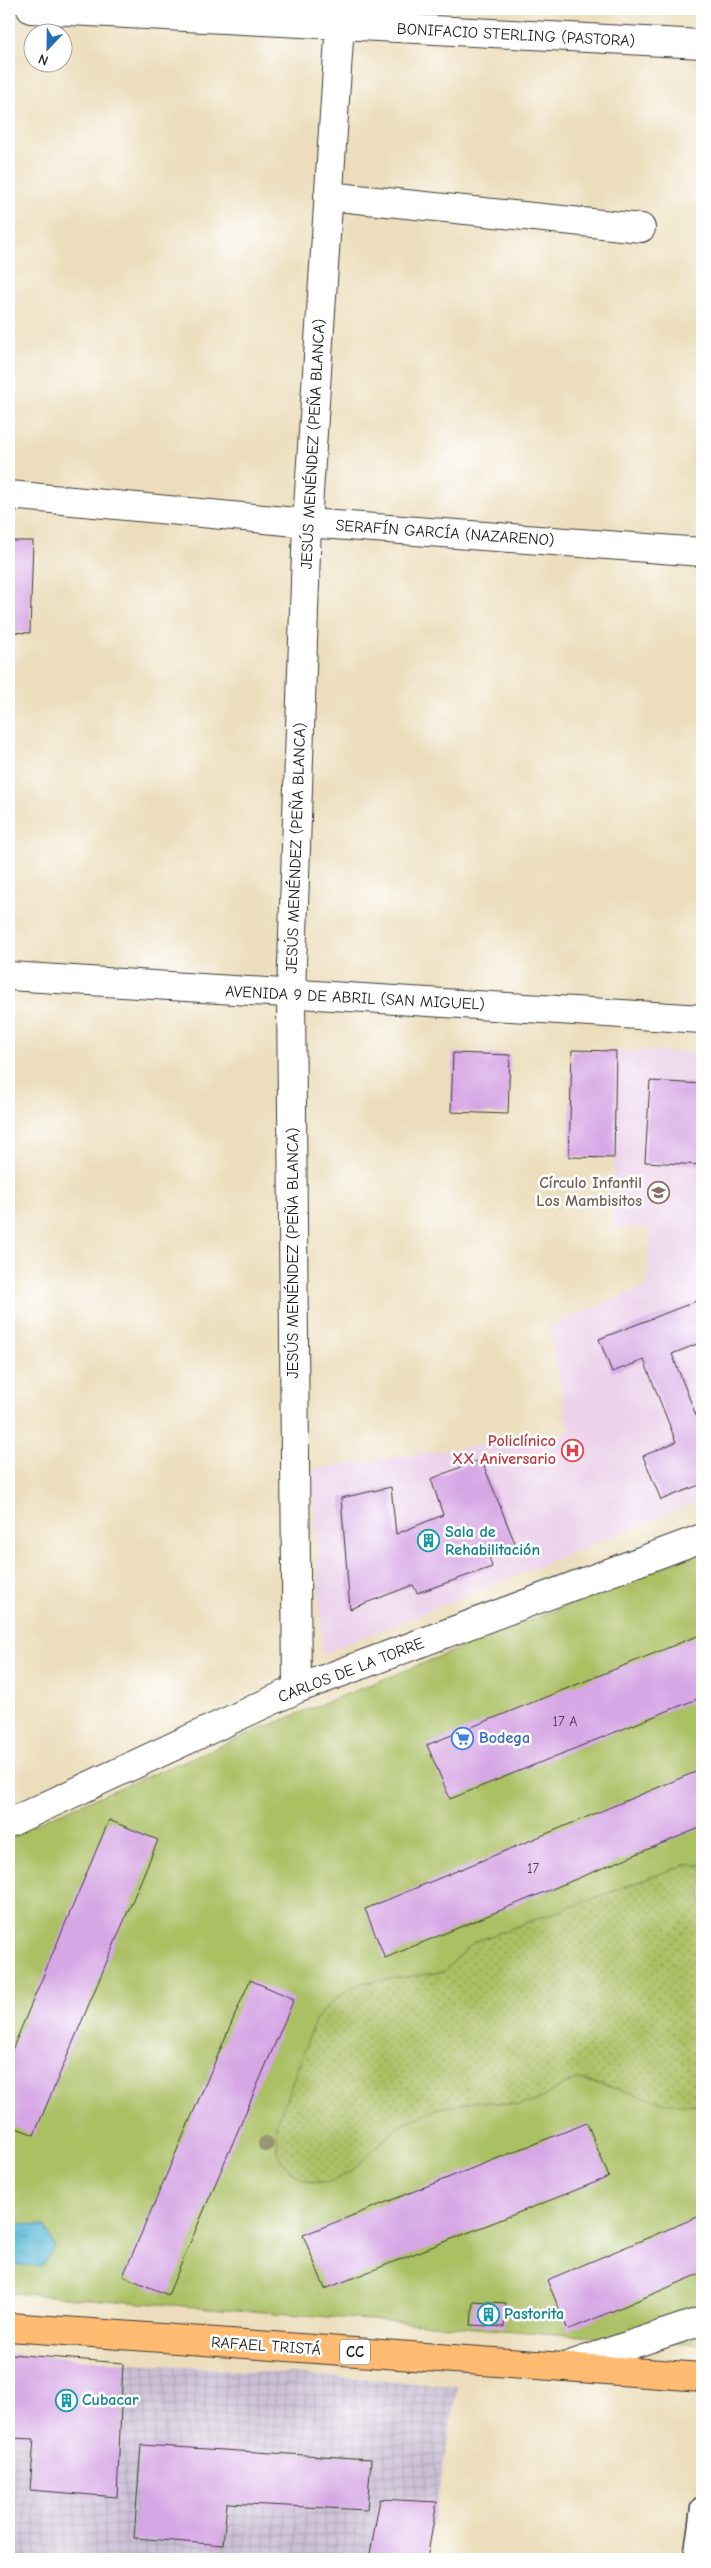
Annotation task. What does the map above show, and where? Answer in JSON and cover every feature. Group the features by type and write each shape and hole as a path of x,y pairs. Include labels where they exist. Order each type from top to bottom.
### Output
{"main road":[{"name":"RAFAEL TRISTÁ","path":"9,2327 702,2377"}],"street":[{"name":"BONIFACIO STERLING (PASTORA)","path":"31,9 340,18 702,44"},
{"name":"JESÚS MENÉNDEZ (PEÑA BLANCA)","path":"297,1689 291,994 307,523 340,18"},
{"path":"328,196 640,228"},
{"name":"SERAFÍN GARCÍA (NAZARENO)","path":"9,495 307,523 702,552"},
{"name":"AVENIDA 9 DE ABRIL (SAN MIGUEL)","path":"9,976 702,1019"},
{"name":"CARLOS DE LA TORRE","path":"9,1823 297,1689 702,1538"},
{"path":"564,2367 702,2321"}],"lane":[{"path":"695,2559 702,2508"}],"shaded area":[{"name":"Policlínico XX Aniversario","path":"616,1051 702,1053 702,1500 322,1654 313,1469 569,1432 549,1326 648,1285 650,1228 612,1227"},
{"path":"9,2354 457,2386 427,2559 9,2559"}],"green space":[{"path":"702,1551 702,1865 685,1865 474,1942 443,1972 360,1983 289,2170 307,2181 318,2183 349,2173 397,2127 435,2109 477,2101 519,2105 536,2101 566,2083 580,2080 694,2105 702,2103 702,2345 9,2293 9,1834 287,1718"},
{"path":"685,1865 702,1865 702,2103 688,2105 658,2101 580,2080 566,2083 536,2101 519,2105 477,2101 435,2109 397,2127 349,2173 329,2182 307,2181 282,2162 277,2152 276,2126 315,2021 333,2000 360,1983 443,1972 474,1942"}],"water":[{"path":"20,2223 45,2226 55,2248 41,2267 17,2265 11,2252 10,2244"}],"building":[{"path":"9,541 33,541 30,633 9,632"},
{"path":"572,1050 616,1051 614,1158 569,1157"},
{"path":"453,1053 510,1055 508,1114 451,1112"},
{"path":"650,1081 702,1084 702,1165 645,1162"},
{"path":"702,1299 702,1342 672,1354 697,1418 702,1416 702,1484 661,1500 643,1456 676,1442 644,1360 612,1372 599,1339"},
{"name":"Sala de Rehabilitación","path":"481,1459 517,1548 489,1557 492,1567 417,1593 413,1585 350,1609 341,1498 391,1487 396,1534 443,1515 431,1479"},
{"path":"702,1634 702,1697 450,1799 427,1745"},
{"path":"700,1770 702,1776 702,1827 385,1958 365,1909"},
{"path":"109,1820 158,1840 34,2135 9,2125 9,2057"},
{"path":"250,1980 294,1999 168,2295 123,2276"},
{"path":"587,2123 609,2177 325,2289 303,2235"},
{"path":"702,2215 702,2273 568,2330 547,2280"},
{"name":"Pastorita","path":"473,2301 506,2303 504,2327 471,2325"},
{"name":"Cubacar","path":"9,2354 123,2363 117,2497 30,2490 34,2439 9,2438"},
{"path":"141,2445 371,2459 367,2510 227,2503 223,2545 134,2538"},
{"path":"380,2499 437,2502 427,2559 369,2559"}],"place":[{"name":"Círculo Infantil Los Mambisitos","path":"658,1192"},
{"name":"Policlínico XX Aniversario","path":"572,1450"},
{"name":"Sala de Rehabilitación","path":"429,1541"},
{"name":"Bodega","path":"463,1738"},
{"name":"Pastorita","path":"488,2314"},
{"name":"Cubacar","path":"66,2400"}]}
